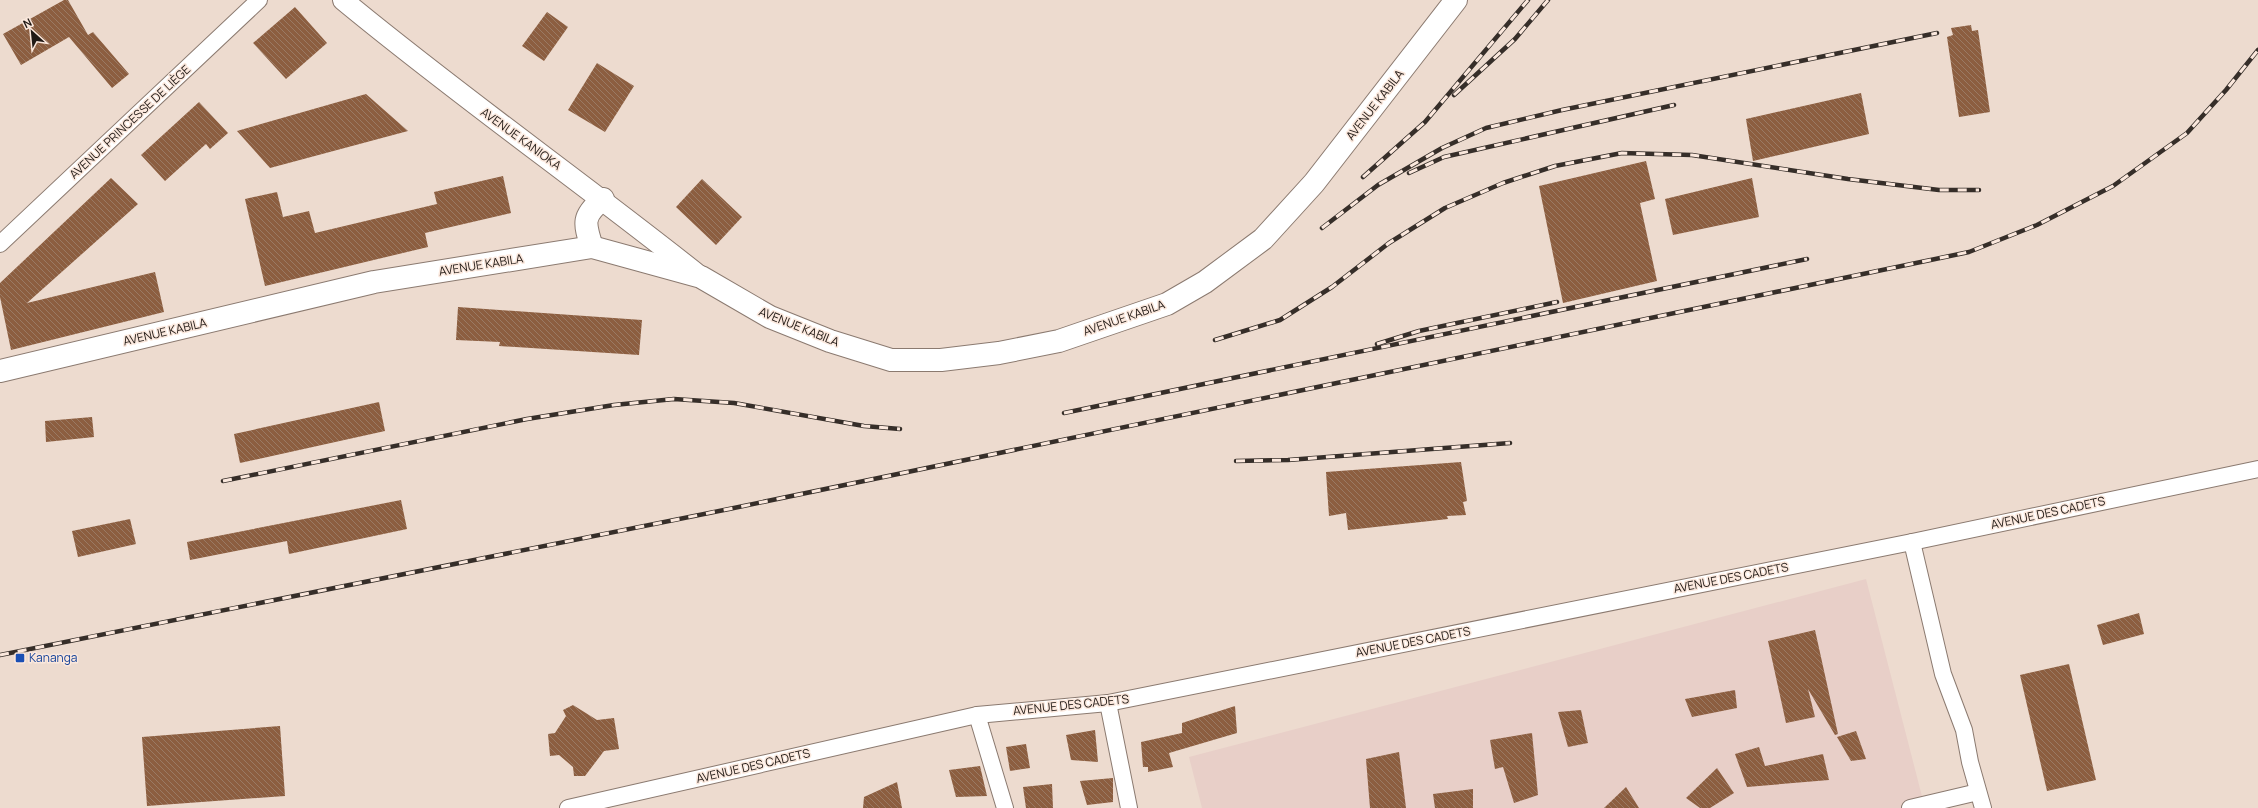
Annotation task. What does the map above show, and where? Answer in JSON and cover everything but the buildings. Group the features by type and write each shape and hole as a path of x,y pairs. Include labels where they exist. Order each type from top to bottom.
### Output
{"highway":[{"name":"AVENUE KABILA","path":"0,370 374,282 592,246 701,277 770,317 830,341 891,360 941,360 999,353 1059,341 1167,304 1206,282 1263,239 1314,183 1456,0"},
{"path":"592,246 585,227 586,219 594,207 603,199"}],"street":[{"name":"AVENUE PRINCESSE DE LIÈGE","path":"0,244 259,0"},
{"name":"AVENUE KANIOKA","path":"343,0 482,110 603,199 701,277"},
{"name":"AVENUE DES CADETS","path":"568,808 977,715 1108,703 1912,542 2258,469"},
{"path":"1912,542 1943,674 1964,730 1970,762 1983,808"},
{"path":"1108,703 1129,808"},
{"path":"977,715 1005,808"},
{"path":"1910,808 1978,792"}],"shaded area":[{"path":"1866,579 1925,808 1202,808 1189,757"}],"railway":[{"path":"1363,177 1425,122 1528,0"},
{"path":"1454,95 1515,39 1548,0"},
{"path":"1322,228 1378,185 1442,148 1486,128 1562,110 1937,33"},
{"path":"0,655 729,509 1969,252 2037,225 2113,186 2187,133 2226,90 2258,50"},
{"path":"1409,173 1444,157 1674,105"},
{"path":"1215,340 1280,320 1332,287 1389,243 1445,208 1503,183 1555,166 1622,153 1692,155 1848,179 1939,190 1979,190"},
{"path":"1064,413 1807,259"},
{"path":"1377,344 1419,331 1557,302"},
{"path":"223,481 527,419 614,405 674,399 734,403 864,426 900,429"},
{"path":"1236,461 1288,460 1510,443"}],"place":[{"name":"Kananga","path":"20,658"}]}
